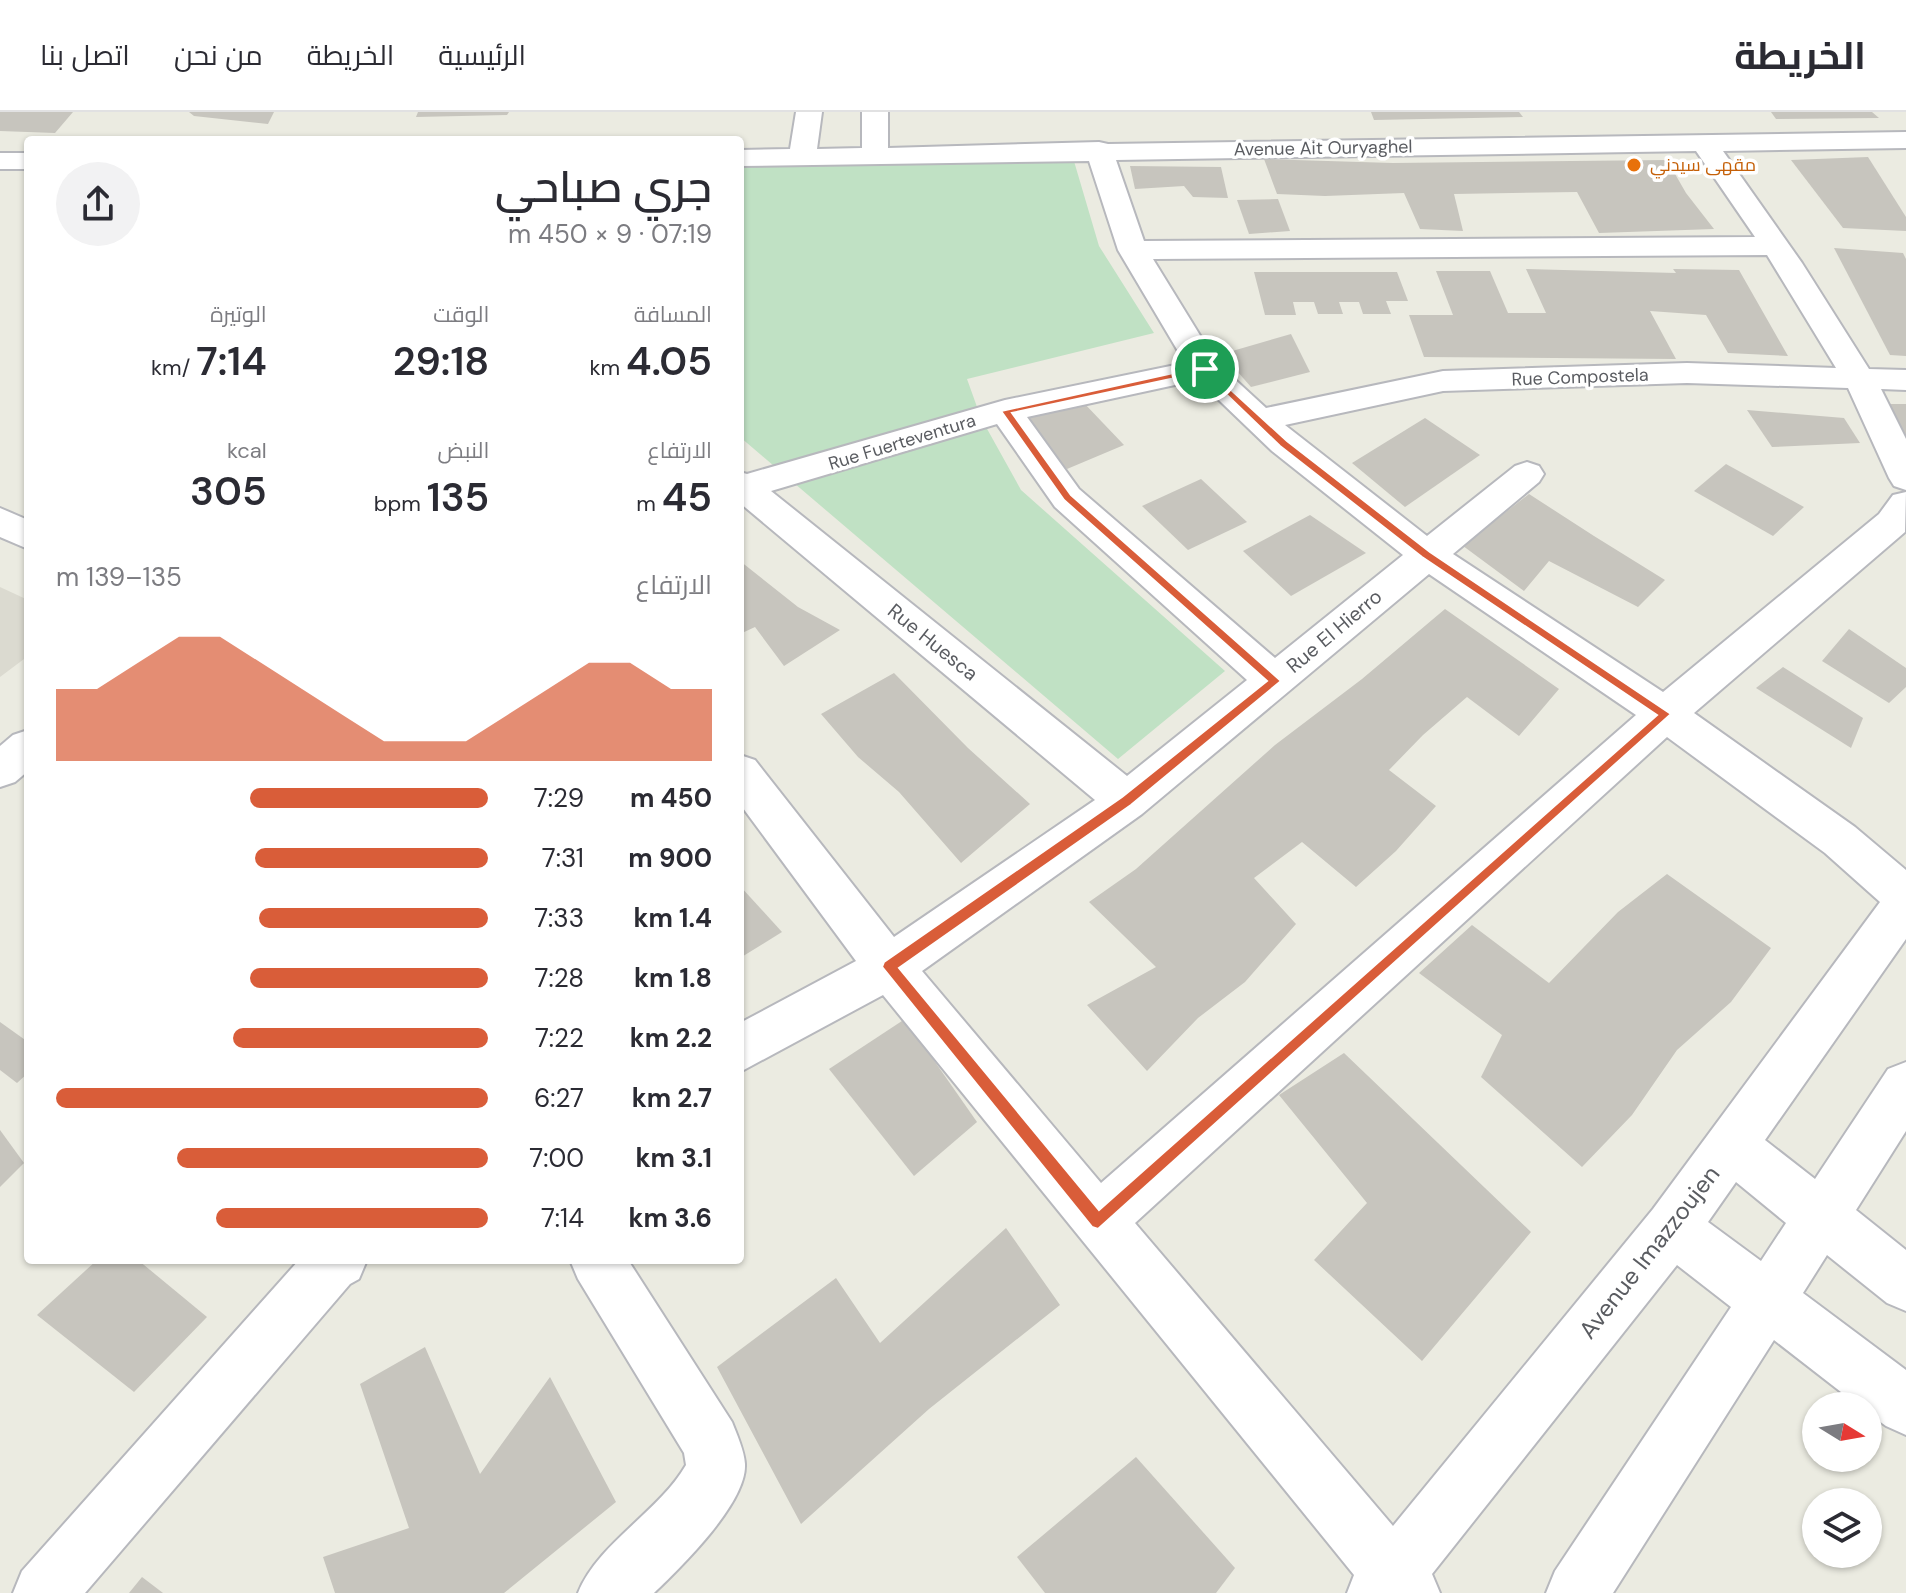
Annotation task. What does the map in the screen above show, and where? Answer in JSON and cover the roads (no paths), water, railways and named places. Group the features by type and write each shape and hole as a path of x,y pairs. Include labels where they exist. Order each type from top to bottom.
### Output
{"street":[{"path":"802,158 809,112"},
{"path":"875,112 875,156"},
{"name":"Avenue Ait Ouryaghel","path":"744,158 1099,150 1906,140"},
{"path":"1704,143 1776,246 1857,377 1906,478"},
{"path":"1099,150 1133,250 1205,369 1259,420 1308,463 1426,554 1665,714 1840,840 1906,899"},
{"path":"0,161 24,161"},
{"path":"1133,250 1776,246"},
{"name":"Rue Fuerteventura","path":"744,485 1005,411 1205,369"},
{"name":"Rue Compostela","path":"1259,420 1443,381 1687,373 1906,380"},
{"path":"1005,411 1067,498 1275,681"},
{"name":"Rue El Hierro","path":"744,1047 889,967 1127,801 1527,474"},
{"name":"Rue Huesca","path":"744,488 1127,801"},
{"path":"1098,1221 1665,714 1892,523 1906,504"},
{"path":"0,521 24,534"},
{"path":"0,770 24,750"},
{"path":"744,777 889,967 1393,1587"},
{"name":"Avenue Imazzoujen","path":"1393,1587 1672,1228 1906,899"},
{"path":"1577,1593 1906,1086"},
{"path":"1730,1145 1906,1284"},
{"path":"1672,1228 1906,1406"},
{"path":"44,1593 330,1264"},
{"path":"599,1264 711,1443 716,1465 711,1484 645,1559 609,1593"}],"place":[{"name":"مقهى سيدني","path":"1634,165"}]}
